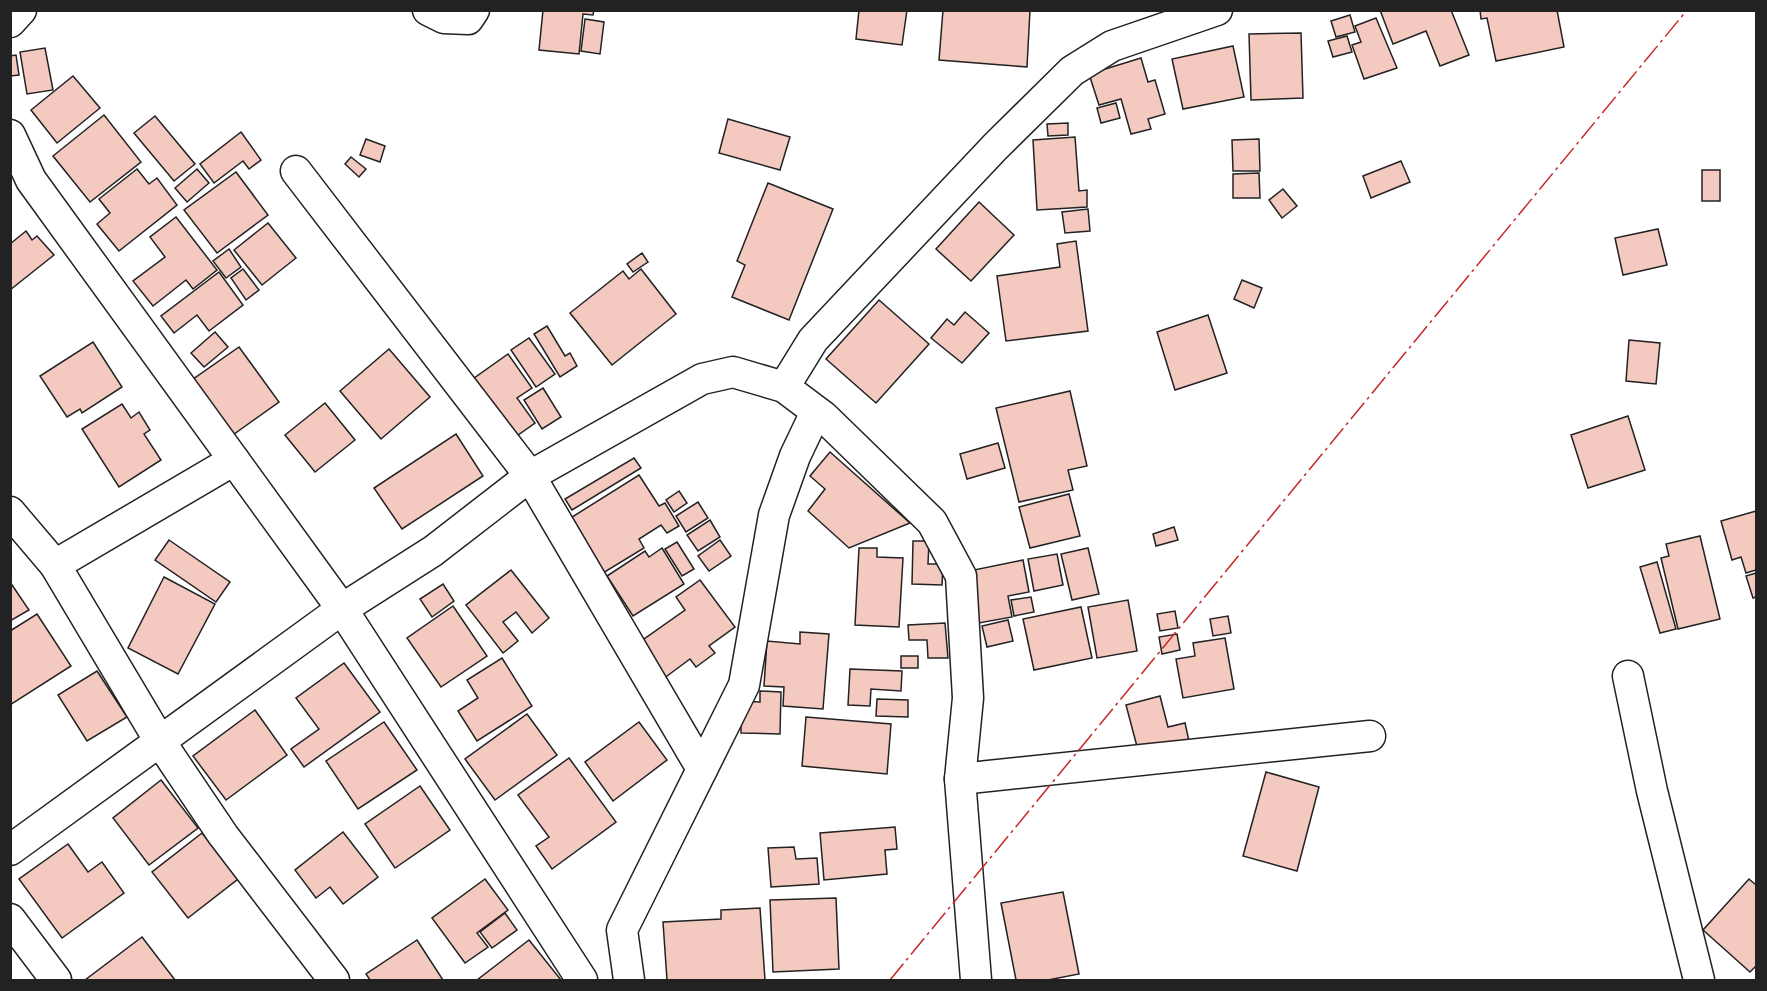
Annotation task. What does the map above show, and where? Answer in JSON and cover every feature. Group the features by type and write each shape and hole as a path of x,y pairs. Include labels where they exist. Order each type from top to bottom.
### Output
{"street":[{"path":"10,22 21,10"},
{"path":"428,10 444,18 468,19 474,10"},
{"path":"784,387 813,340 995,147 1072,71 1112,46 1217,10"},
{"path":"10,135 32,180 342,609 582,981"},
{"path":"296,171 530,476 702,769"},
{"path":"10,850 161,743 342,609 434,551 530,476 702,379 733,372 784,387 816,412 933,522 961,576 968,698 960,779 976,981"},
{"path":"629,981 622,930 744,685 774,515 795,456 816,412"},
{"path":"55,565 234,460"},
{"path":"10,512 55,565 161,743 223,835 334,981"},
{"path":"1629,676 1652,791 1699,981"},
{"path":"960,779 1370,736"},
{"path":"10,919 56,981"}],"building":[{"path":"543,10 594,10 593,15 583,14 579,54 539,50"},
{"path":"859,10 907,10 902,45 856,39"},
{"path":"943,10 1030,10 1027,67 939,60"},
{"path":"1380,10 1451,10 1469,55 1440,66 1426,31 1393,44"},
{"path":"1480,10 1557,10 1564,47 1496,61 1487,18 1481,19"},
{"path":"1350,15 1355,32 1336,37 1331,21"},
{"path":"1376,18 1397,68 1364,79 1352,45 1361,42 1355,26"},
{"path":"585,19 604,22 600,54 581,51"},
{"path":"1301,33 1303,98 1251,100 1249,34"},
{"path":"1347,36 1352,52 1333,57 1328,41"},
{"path":"1233,46 1244,97 1183,109 1172,59"},
{"path":"45,48 53,90 27,94 20,52"},
{"path":"16,55 19,75 10,76 10,56"},
{"path":"1141,58 1148,82 1155,80 1165,114 1148,119 1151,129 1131,134 1121,99 1099,105 1089,74"},
{"path":"73,76 100,108 57,143 31,110"},
{"path":"1116,103 1120,118 1101,123 1097,108"},
{"path":"104,115 141,162 90,202 53,156"},
{"path":"155,116 195,164 174,181 134,133"},
{"path":"728,119 790,137 780,170 719,153"},
{"path":"1068,123 1068,135 1048,136 1047,124"},
{"path":"241,132 261,160 249,169 243,161 214,183 200,164"},
{"path":"1075,137 1079,191 1087,190 1087,207 1037,210 1033,140"},
{"path":"366,139 385,146 380,162 360,155"},
{"path":"1259,139 1260,171 1233,171 1232,140"},
{"path":"351,157 366,169 359,177 345,164"},
{"path":"1401,161 1410,182 1371,198 1363,176"},
{"path":"137,169 149,184 157,178 177,205 119,251 97,224 110,213 99,199"},
{"path":"197,169 209,183 187,202 175,188"},
{"path":"1702,170 1720,170 1720,201 1702,201"},
{"path":"236,172 268,215 217,253 184,210"},
{"path":"1259,173 1260,198 1233,198 1233,174"},
{"path":"768,183 833,209 789,320 732,297 745,265 737,261"},
{"path":"1283,189 1297,206 1282,218 1269,200"},
{"path":"979,202 1014,235 971,281 936,249"},
{"path":"1088,209 1090,231 1065,233 1062,212"},
{"path":"176,217 217,270 193,289 186,280 153,306 133,281 165,257 150,237"},
{"path":"268,223 296,258 262,285 234,250"},
{"path":"1658,229 1667,265 1623,275 1615,238"},
{"path":"26,231 32,240 37,236 54,255 10,290 10,244"},
{"path":"1076,241 1088,331 1006,341 997,276 1060,267 1057,244"},
{"path":"229,249 241,267 226,278 213,261"},
{"path":"642,253 648,262 633,272 627,264"},
{"path":"243,269 259,290 246,300 231,278"},
{"path":"641,269 676,314 612,365 570,313 623,271 629,279"},
{"path":"219,272 243,305 209,331 197,315 174,333 161,316"},
{"path":"1242,280 1262,288 1254,308 1234,299"},
{"path":"879,300 929,344 876,403 826,359"},
{"path":"965,312 989,333 962,363 931,338 947,319 954,325"},
{"path":"1208,315 1227,373 1175,390 1157,332"},
{"path":"547,326 565,356 570,353 577,366 560,377 534,334"},
{"path":"215,332 228,347 204,367 191,353"},
{"path":"529,338 555,374 536,387 511,350"},
{"path":"1629,340 1660,343 1656,384 1626,381"},
{"path":"93,342 122,387 82,413 80,409 67,417 40,376"},
{"path":"239,347 279,402 230,437 189,382"},
{"path":"389,349 430,397 381,439 340,391"},
{"path":"508,354 532,388 517,398 535,423 511,440 470,381"},
{"path":"543,388 561,417 542,429 524,400"},
{"path":"1070,391 1087,466 1068,470 1073,490 1019,502 996,408"},
{"path":"325,403 355,440 315,472 285,435"},
{"path":"122,404 131,418 139,412 150,430 144,434 161,460 119,487 82,429"},
{"path":"1628,416 1645,470 1588,488 1571,435"},
{"path":"456,434 483,476 402,529 374,488"},
{"path":"998,443 1005,468 967,479 960,454"},
{"path":"830,452 910,523 849,548 808,511 825,489 810,476"},
{"path":"634,458 641,468 572,510 565,499"},
{"path":"639,475 659,506 665,503 679,526 667,533 661,525 639,539 644,548 603,573 569,519"},
{"path":"679,491 687,503 674,512 666,500"},
{"path":"1069,494 1080,536 1030,548 1019,507"},
{"path":"698,502 708,518 686,532 676,516"},
{"path":"1756,511 1756,570 1746,573 1741,557 1732,560 1721,521"},
{"path":"710,520 720,537 698,551 687,535"},
{"path":"1174,527 1178,540 1156,546 1153,534"},
{"path":"1700,536 1720,619 1678,629 1661,558 1669,556 1666,544"},
{"path":"169,540 230,582 216,602 155,560"},
{"path":"720,540 731,556 709,571 698,556"},
{"path":"913,541 929,541 928,564 943,564 942,585 912,584"},
{"path":"677,542 694,569 682,576 665,549"},
{"path":"662,548 684,584 633,616 607,576 645,551 649,557"},
{"path":"859,548 877,548 877,557 903,558 899,627 855,625"},
{"path":"1088,548 1099,594 1072,600 1061,554"},
{"path":"1057,554 1063,585 1034,591 1028,559"},
{"path":"1023,560 1029,592 1008,596 1012,617 979,623 969,571"},
{"path":"1657,562 1676,629 1660,633 1640,567"},
{"path":"511,570 549,618 532,633 516,612 503,622 518,641 503,653 466,605"},
{"path":"1756,573 1756,597 1753,598 1746,576"},
{"path":"164,577 215,604 178,674 128,648"},
{"path":"700,580 735,627 709,646 715,653 696,667 690,659 663,679 637,644 685,610 676,597"},
{"path":"10,582 29,610 10,621"},
{"path":"443,584 454,601 432,617 420,599"},
{"path":"1031,597 1034,612 1014,616 1011,600"},
{"path":"1128,600 1137,651 1097,658 1088,607"},
{"path":"453,606 487,656 441,687 407,638"},
{"path":"1081,607 1092,658 1034,670 1023,619"},
{"path":"1175,611 1178,628 1160,631 1157,614"},
{"path":"37,614 71,666 10,705 10,631"},
{"path":"1228,616 1231,633 1213,636 1210,619"},
{"path":"1008,620 1013,641 987,647 982,626"},
{"path":"945,623 948,658 928,658 927,640 909,640 908,625"},
{"path":"800,632 829,634 823,709 783,706 784,687 764,686 767,641 800,644"},
{"path":"1177,634 1180,650 1162,654 1159,637"},
{"path":"1225,638 1234,689 1183,698 1176,659 1195,656 1193,643"},
{"path":"901,656 918,656 918,668 901,668"},
{"path":"502,658 532,706 477,741 458,711 478,698 467,680"},
{"path":"344,663 380,712 304,767 291,749 319,729 296,698"},
{"path":"850,669 902,671 901,691 871,689 870,706 848,705"},
{"path":"97,671 127,717 87,741 58,695"},
{"path":"760,691 781,692 780,734 741,733 741,701 760,702"},
{"path":"1160,696 1168,727 1185,723 1189,741 1139,754 1126,705"},
{"path":"877,699 908,700 908,717 876,716"},
{"path":"255,710 287,755 226,800 193,756"},
{"path":"527,714 557,755 495,800 465,759"},
{"path":"806,717 891,724 887,774 802,766"},
{"path":"384,722 417,770 358,809 326,761"},
{"path":"639,722 667,760 613,801 585,762"},
{"path":"569,758 616,822 552,869 536,846 549,837 518,795"},
{"path":"1266,772 1319,787 1297,871 1243,856"},
{"path":"161,780 198,828 149,865 113,818"},
{"path":"420,786 450,830 395,868 365,824"},
{"path":"895,827 897,849 885,850 887,874 824,880 820,833"},
{"path":"343,832 378,877 343,904 330,887 316,898 295,870"},
{"path":"202,833 238,879 188,918 152,872"},
{"path":"68,844 88,872 102,862 124,893 62,938 19,879"},
{"path":"794,847 796,859 817,858 819,884 771,887 768,848"},
{"path":"485,879 508,910 477,933 488,947 465,963 432,918"},
{"path":"1749,879 1756,885 1756,966 1750,972 1703,930"},
{"path":"1063,892 1079,974 1048,980 1016,980 1001,903"},
{"path":"836,898 839,969 773,972 770,900"},
{"path":"760,908 765,980 667,980 663,922 721,919 721,910"},
{"path":"505,913 517,930 492,948 480,932"},
{"path":"142,937 175,980 85,980"},
{"path":"417,940 443,980 370,980 366,974"},
{"path":"529,940 561,980 477,980"}],"power":[{"path":"890,980 1687,10"}]}
